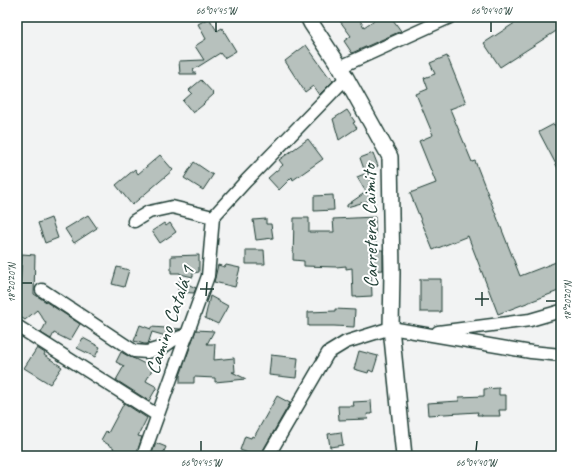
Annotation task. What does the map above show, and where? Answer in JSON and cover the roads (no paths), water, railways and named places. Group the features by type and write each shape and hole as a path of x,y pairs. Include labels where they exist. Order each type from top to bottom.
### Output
{"street":[{"name":"Carretera Caimito","path":"308,17 343,73 390,157 392,273 391,328 404,456"},
{"path":"134,221 149,212 172,207 213,216 343,73 450,17"},
{"name":"Camino Catalá 1","path":"143,456 208,276 213,216"},
{"path":"42,290 134,351 147,352 163,347 174,340 187,335"},
{"path":"425,334 530,320 561,311"},
{"path":"17,326 157,415"},
{"path":"268,456 328,353 346,342 391,328 531,352 561,355"}]}
